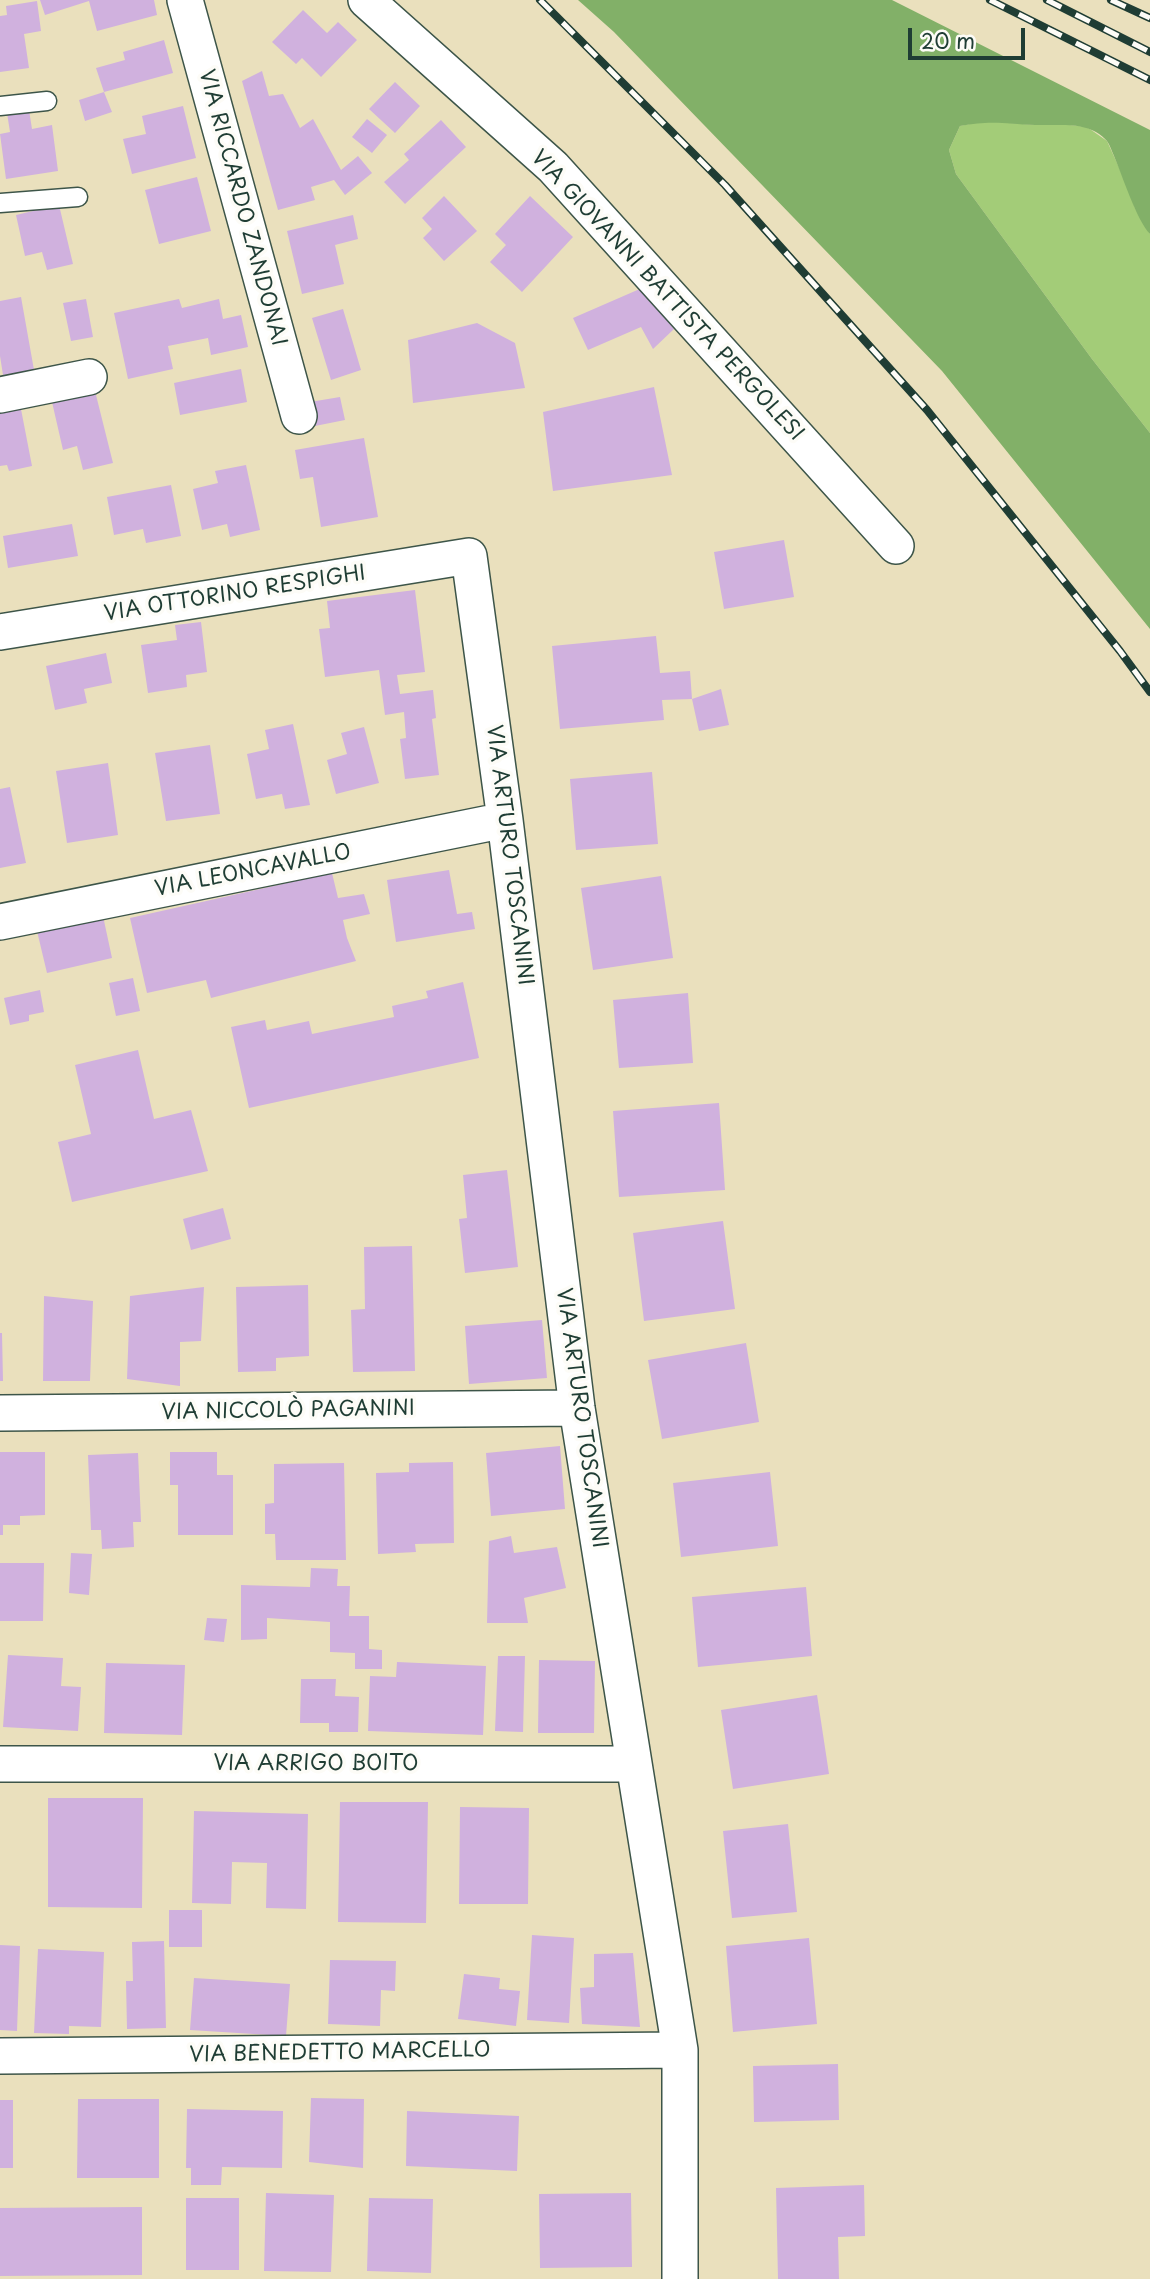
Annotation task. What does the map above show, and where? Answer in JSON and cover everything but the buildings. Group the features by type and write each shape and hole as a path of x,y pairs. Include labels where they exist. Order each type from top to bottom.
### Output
{"street":[{"name":"VIA RICCARDO ZANDONAI","path":"185,0 299,416"},
{"name":"VIA GIOVANNI BATTISTA PERGOLESI","path":"366,0 553,167 896,546"},
{"path":"0,396 89,377"},
{"name":"VIA OTTORINO RESPIGHI","path":"0,632 469,556"},
{"name":"VIA ARTURO TOSCANINI","path":"469,556 505,820 577,1408 680,2050 680,2279"},
{"name":"VIA LEONCAVALLO","path":"0,922 505,820"},
{"name":"VIA NICCOLÒ PAGANINI","path":"0,1413 577,1408"},
{"name":"VIA ARRIGO BOITO","path":"0,1765 633,1764"},
{"name":"VIA BENEDETTO MARCELLO","path":"0,2056 680,2050"}],"lane":[{"path":"0,106 47,101"},
{"path":"0,203 78,197"}],"green space":[{"path":"578,0 892,0 1150,130 1150,234 1135,208 1108,143 1092,130 1064,125 971,124 960,126 949,150 956,174 1150,433 1150,629 942,371 614,32"},
{"path":"984,121 1087,127 1107,141 1135,208 1150,234 1150,433 956,174 949,150 960,126"}],"railway":[{"path":"540,0 725,185 927,410 1150,692"},
{"path":"990,0 1150,80"},
{"path":"1047,0 1150,52"},
{"path":"1111,0 1150,18"}]}
